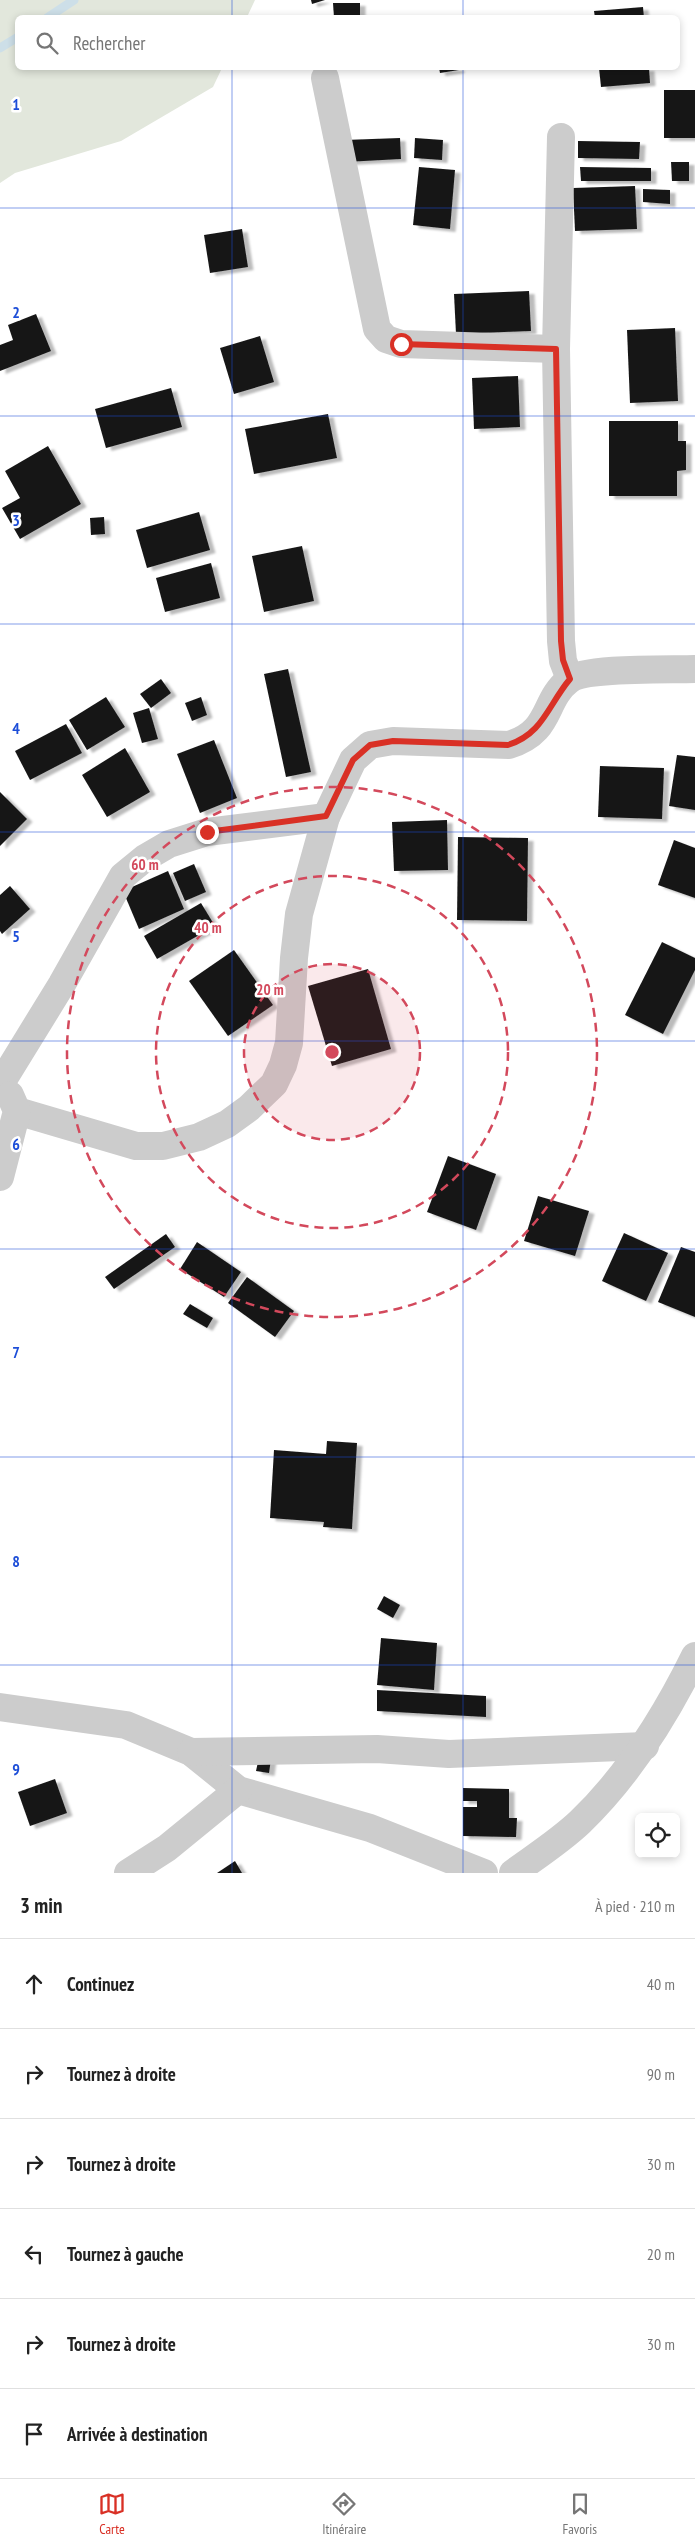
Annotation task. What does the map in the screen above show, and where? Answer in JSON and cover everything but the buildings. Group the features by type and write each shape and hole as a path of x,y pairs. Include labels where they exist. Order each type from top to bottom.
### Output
{"street":[{"path":"325,78 376,329 386,339 401,344 556,349"},
{"path":"562,138 556,349 561,641 563,660 570,679"},
{"path":"17,1111 136,1146 164,1146 199,1137 227,1124 249,1108 274,1084 283,1066 289,1043 294,958 299,914 326,816 353,760 370,745 393,741 508,745 523,741 537,729 560,690 570,679 592,673 695,669"},
{"path":"0,1177 17,1111 2,1078 58,991 123,876 144,858 169,844 207,832 326,816"},
{"path":"513,1873 579,1823 645,1746 675,1697 695,1656"},
{"path":"0,1707 126,1724 190,1752 238,1790 370,1828 484,1873"},
{"path":"190,1752 376,1749 449,1754 645,1746"},
{"path":"128,1873 168,1848 238,1790"}],"shaded area":[{"path":"0,0 255,0 248,15 15,15 15,70 221,70 213,87 121,141 15,173 0,183"}],"waterway":[{"path":"52,15 74,0"},
{"path":"0,48 15,39"}],"route":[{"path":"207,832 326,816 353,760 370,745 393,741 508,745 523,741 537,729 560,690 570,679 563,660 561,641 556,349 401,344"}]}
